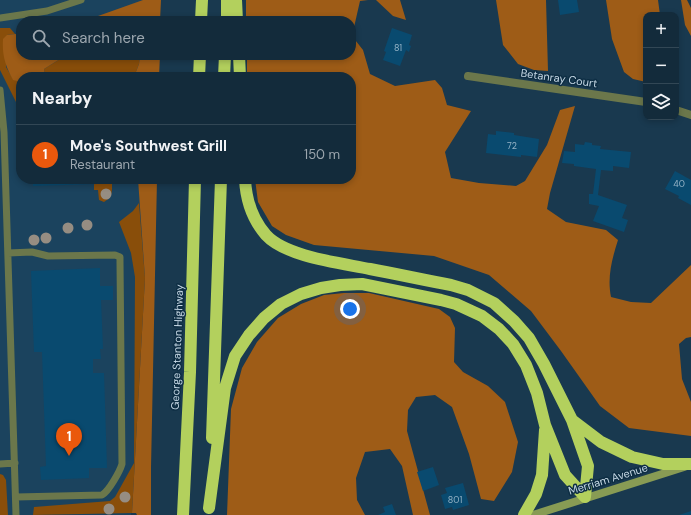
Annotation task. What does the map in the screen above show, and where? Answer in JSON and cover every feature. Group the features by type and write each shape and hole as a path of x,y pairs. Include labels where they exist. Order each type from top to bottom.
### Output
{"highway":[{"path":"201,16 202,0"},
{"path":"227,0 227,16"},
{"path":"236,0 237,16"},
{"path":"199,72 200,60"},
{"path":"224,72 225,60"},
{"path":"239,60 240,72"},
{"name":"George Stanton Highway","path":"184,515 190,372 195,184"},
{"path":"209,512 220,184"},
{"path":"245,184 253,217 267,236 286,249 314,258 451,285 468,290 494,303 514,321 529,338 544,364 572,420 588,466 585,497"},
{"path":"209,512 225,388 235,356 254,329 264,318 282,304 301,294 320,288 362,284 456,304 482,316 499,329 513,344 526,365 537,392 545,425 565,475 585,497"},
{"path":"572,420 601,442 632,457 663,464 691,464"},
{"path":"524,515 536,494 542,475 545,425"}],"main road":[{"name":"Merriam Avenue","path":"532,515 691,464"}],"street":[{"name":"Betanray Court","path":"468,76 643,102"},
{"path":"679,111 691,114"}],"lane":[{"path":"0,18 47,10 81,0"},
{"path":"0,90 8,253 16,515"},
{"path":"8,253 32,252 48,256 115,255 120,257 122,464 120,469 106,492 102,495 16,497"},
{"path":"0,464 15,463"}],"shaded area":[{"path":"0,0 161,0 159,16 16,16 16,60 158,60 156,72 16,72 16,184 150,184 131,515 0,515"},
{"path":"143,0 161,0 160,16 98,16"},
{"path":"246,0 368,0 360,1 356,18 356,16 246,16"},
{"path":"376,0 400,0 406,20 393,16"},
{"path":"496,0 546,0 548,71 534,70 518,64 503,45"},
{"path":"606,0 658,0 660,12 643,12 643,81 633,79 624,72 612,39"},
{"path":"681,0 687,0 691,8 691,36 685,25"},
{"path":"0,28 10,28 15,34 7,35 6,67 13,79 16,80 16,102 0,70"},
{"path":"16,34 16,60 58,60 44,69 44,72 16,72 16,81 13,80 8,70 3,50 3,39 7,35"},
{"path":"356,41 363,50 370,74 395,86 435,80 442,88 447,105 471,111 445,152 451,178 479,183 516,186 525,181 547,145 560,110 575,106 550,193 547,209 566,222 606,230 618,240 610,275 611,297 631,302 651,303 691,265 691,337 686,338 679,344 682,379 691,402 691,436 629,428 600,406 531,311 489,275 434,256 314,245 286,235 272,226 258,202 256,184 356,184 356,72 247,72 247,60 356,60"},
{"path":"58,60 139,60 136,72 44,72 44,69"},
{"path":"139,60 160,60 159,72 136,72"},
{"path":"94,184 112,184 112,191 107,200 104,202 99,200 98,190 94,190"},
{"path":"138,184 157,184 151,515 137,515 136,513 132,513 145,278"},
{"path":"139,203 145,278 132,513 33,515 34,507 110,501 115,497 134,463 135,277 131,253 119,222 133,211"},
{"path":"369,293 439,309 450,317 455,328 454,362 463,372 488,386 505,402 518,442 512,472 494,501 481,499 469,454 452,407 435,395 416,397 408,410 407,431 430,515 413,515 402,466 390,449 365,452 356,478 357,500 365,515 227,515 231,409 242,368 257,342 278,318 301,304 324,295"},
{"path":"0,474 3,475 6,480 8,515 0,515"}],"building":[{"path":"558,0 577,0 579,12 560,15"},
{"path":"392,28 412,35 409,45 411,46 409,52 406,50 400,66 383,60 386,52 384,51"},
{"path":"496,131 514,133 514,135 539,139 537,157 521,155 521,157 486,153 488,134 496,135"},
{"path":"585,142 592,143 592,145 601,146 600,149 631,152 629,168 613,166 613,171 601,170 598,195 627,205 622,218 628,220 624,232 593,221 599,206 589,204 589,194 593,194 596,169 562,163 564,151 575,152 575,144 584,145"},
{"path":"675,171 691,180 691,205 678,198 679,196 665,189"},
{"path":"33,184 97,184 33,186"},
{"path":"100,268 100,286 113,286 113,300 101,300 103,349 100,349 101,359 93,359 93,373 104,373 107,468 89,468 89,478 41,480 40,467 46,466 42,352 34,352 31,271"},
{"path":"433,467 439,485 423,491 417,472"},
{"path":"463,483 469,505 453,510 452,507 445,509 441,495 447,493 445,488"},
{"path":"392,504 396,515 378,515 385,512 383,507"},
{"path":"691,511 691,515 679,515"}],"place":[{"name":"Moe's Southwest Grill","path":"69,456"}]}
